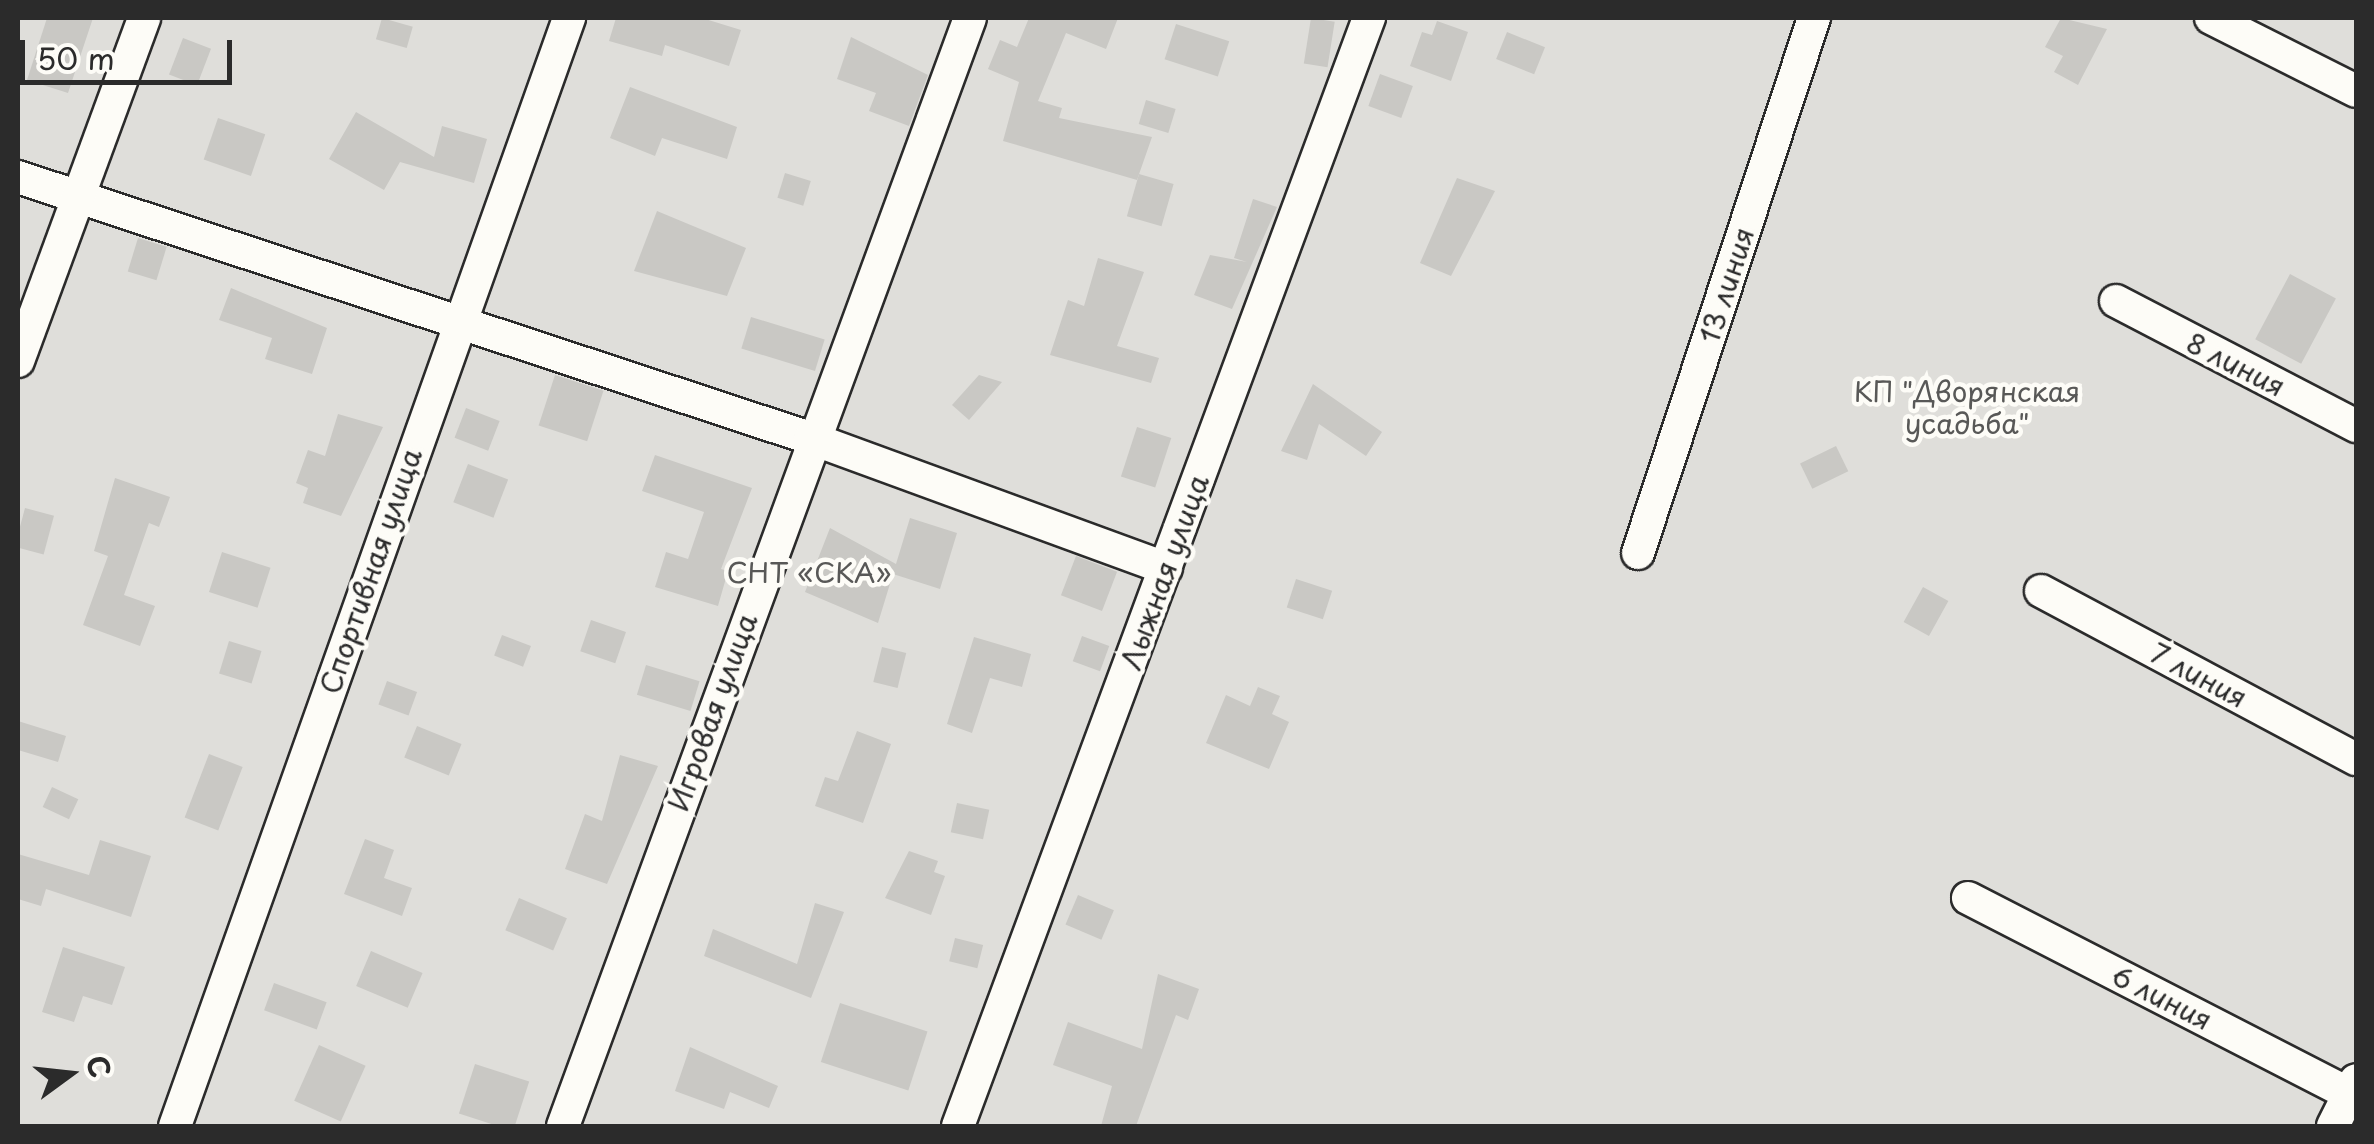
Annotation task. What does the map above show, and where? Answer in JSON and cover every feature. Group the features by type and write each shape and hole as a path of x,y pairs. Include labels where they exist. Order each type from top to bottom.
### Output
{"street":[{"path":"18,361 73,195 144,18"},
{"name":"Спортивная улица","path":"175,1126 569,18"},
{"name":"Игровая улица","path":"562,1126 810,438 970,18"},
{"name":"Лыжная улица","path":"958,1126 1370,18"},
{"name":"13 линия","path":"1638,553 1814,18"},
{"path":"2211,18 2356,92"},
{"path":"18,178 459,319 810,438 1166,568"},
{"name":"8 линия","path":"2116,301 2356,426"},
{"name":"7 линия","path":"2041,591 2356,759"},
{"name":"6 линия","path":"1968,898 2354,1090"},
{"path":"2333,1126 2354,1090"}],"green space":[{"path":"18,18 2356,18 2356,1126 18,1126"}],"building":[{"path":"47,18 93,18 68,93 27,80"},
{"path":"382,18 413,27 407,48 376,39"},
{"path":"616,18 702,18 741,30 729,66 665,45 662,56 609,41"},
{"path":"1029,18 1118,18 1106,49 1066,33 1038,101 1062,108 1059,118 1152,137 1137,180 1003,141 1019,82 988,69 1000,40 1017,47"},
{"path":"1311,18 1335,22 1328,67 1304,63"},
{"path":"2061,18 2107,29 2078,85 2054,72 2063,56 2045,47"},
{"path":"1437,21 1468,32 1451,81 1410,66 1422,32 1432,35"},
{"path":"1176,24 1229,41 1218,76 1165,59"},
{"path":"1507,32 1545,47 1534,74 1496,59"},
{"path":"851,37 928,75 909,126 869,111 876,93 837,79"},
{"path":"183,38 211,49 197,85 169,74"},
{"path":"1380,74 1413,86 1401,118 1368,106"},
{"path":"630,87 737,127 727,159 662,138 655,156 610,138"},
{"path":"1146,100 1176,109 1168,133 1139,124"},
{"path":"356,112 434,157 442,126 487,139 474,183 400,162 384,190 329,159"},
{"path":"218,118 265,134 251,176 204,160"},
{"path":"785,173 811,181 803,206 777,198"},
{"path":"1139,174 1174,184 1161,226 1127,216"},
{"path":"1457,178 1495,191 1451,276 1420,263"},
{"path":"1253,199 1277,207 1232,309 1194,295 1210,255 1247,262 1234,258"},
{"path":"657,211 746,248 727,296 634,271"},
{"path":"138,238 167,247 156,280 128,271"},
{"path":"1098,258 1144,272 1117,346 1159,358 1151,383 1050,355 1068,300 1084,306"},
{"path":"2290,274 2336,298 2301,364 2255,339"},
{"path":"231,288 327,328 312,374 265,359 272,338 219,320"},
{"path":"751,317 825,340 815,371 741,349"},
{"path":"555,375 604,391 587,441 539,425"},
{"path":"979,375 1002,382 969,420 952,405"},
{"path":"1313,384 1382,432 1366,456 1319,424 1307,460 1281,451"},
{"path":"466,408 500,421 488,451 455,438"},
{"path":"338,414 383,427 341,516 303,503 308,488 296,483 308,450 325,456"},
{"path":"1137,427 1171,438 1155,488 1121,476"},
{"path":"1836,446 1848,471 1812,489 1800,464"},
{"path":"655,455 752,488 721,569 728,571 718,606 655,587 666,552 688,559 704,512 642,491"},
{"path":"468,464 508,479 493,518 453,502"},
{"path":"115,478 170,497 159,527 149,523 124,595 155,606 140,646 83,625 108,556 94,551"},
{"path":"25,508 54,516 44,554 18,548"},
{"path":"910,518 957,533 940,589 893,574 878,623 805,592 830,528 896,564"},
{"path":"222,552 271,568 258,608 209,592"},
{"path":"1076,556 1117,572 1102,611 1061,595"},
{"path":"1296,579 1332,591 1323,619 1287,608"},
{"path":"1923,587 1948,601 1929,636 1904,622"},
{"path":"591,620 626,632 615,663 580,651"},
{"path":"502,635 531,646 523,667 494,656"},
{"path":"1082,636 1109,646 1100,671 1073,661"},
{"path":"974,637 1031,654 1022,687 990,678 972,733 947,724"},
{"path":"229,641 262,651 252,683 219,674"},
{"path":"882,647 906,653 898,688 873,682"},
{"path":"646,665 700,681 690,711 637,695"},
{"path":"387,681 417,692 409,715 378,704"},
{"path":"1258,687 1280,696 1272,714 1289,722 1269,769 1206,743 1226,695 1250,706"},
{"path":"18,721 66,736 58,762 18,750"},
{"path":"417,726 462,744 449,776 404,758"},
{"path":"857,731 891,744 863,823 815,806 825,777 838,781"},
{"path":"209,754 243,767 218,830 185,817"},
{"path":"620,755 658,766 607,884 565,869 585,814 602,821"},
{"path":"52,787 78,799 69,819 43,807"},
{"path":"957,803 989,810 983,839 951,832"},
{"path":"365,839 394,850 384,878 412,888 402,916 344,894"},
{"path":"100,840 151,856 131,917 46,889 41,906 18,899 18,854 89,875"},
{"path":"909,851 938,861 934,872 945,876 931,915 885,898"},
{"path":"1078,895 1114,910 1101,940 1065,924"},
{"path":"519,898 567,918 553,951 505,930"},
{"path":"815,903 844,912 811,998 704,956 713,929 797,964"},
{"path":"955,938 983,945 977,968 949,961"},
{"path":"63,947 125,967 112,1005 83,996 74,1022 42,1012"},
{"path":"371,951 423,973 408,1008 356,986"},
{"path":"1158,974 1199,989 1188,1020 1176,1015 1136,1126 1101,1126 1112,1086 1053,1065 1068,1022 1142,1049"},
{"path":"274,983 327,1002 317,1029 264,1010"},
{"path":"840,1003 927,1031 908,1090 821,1062"},
{"path":"319,1045 366,1066 341,1121 294,1101"},
{"path":"690,1047 778,1086 769,1108 730,1092 724,1109 675,1091"},
{"path":"475,1064 529,1082 515,1126 498,1126 459,1113"}],"park label":[{"name":"КП \"Дворянская усадьба\"","path":"1967,407"},
{"name":"СНТ «СКА»","path":"809,572"}]}
